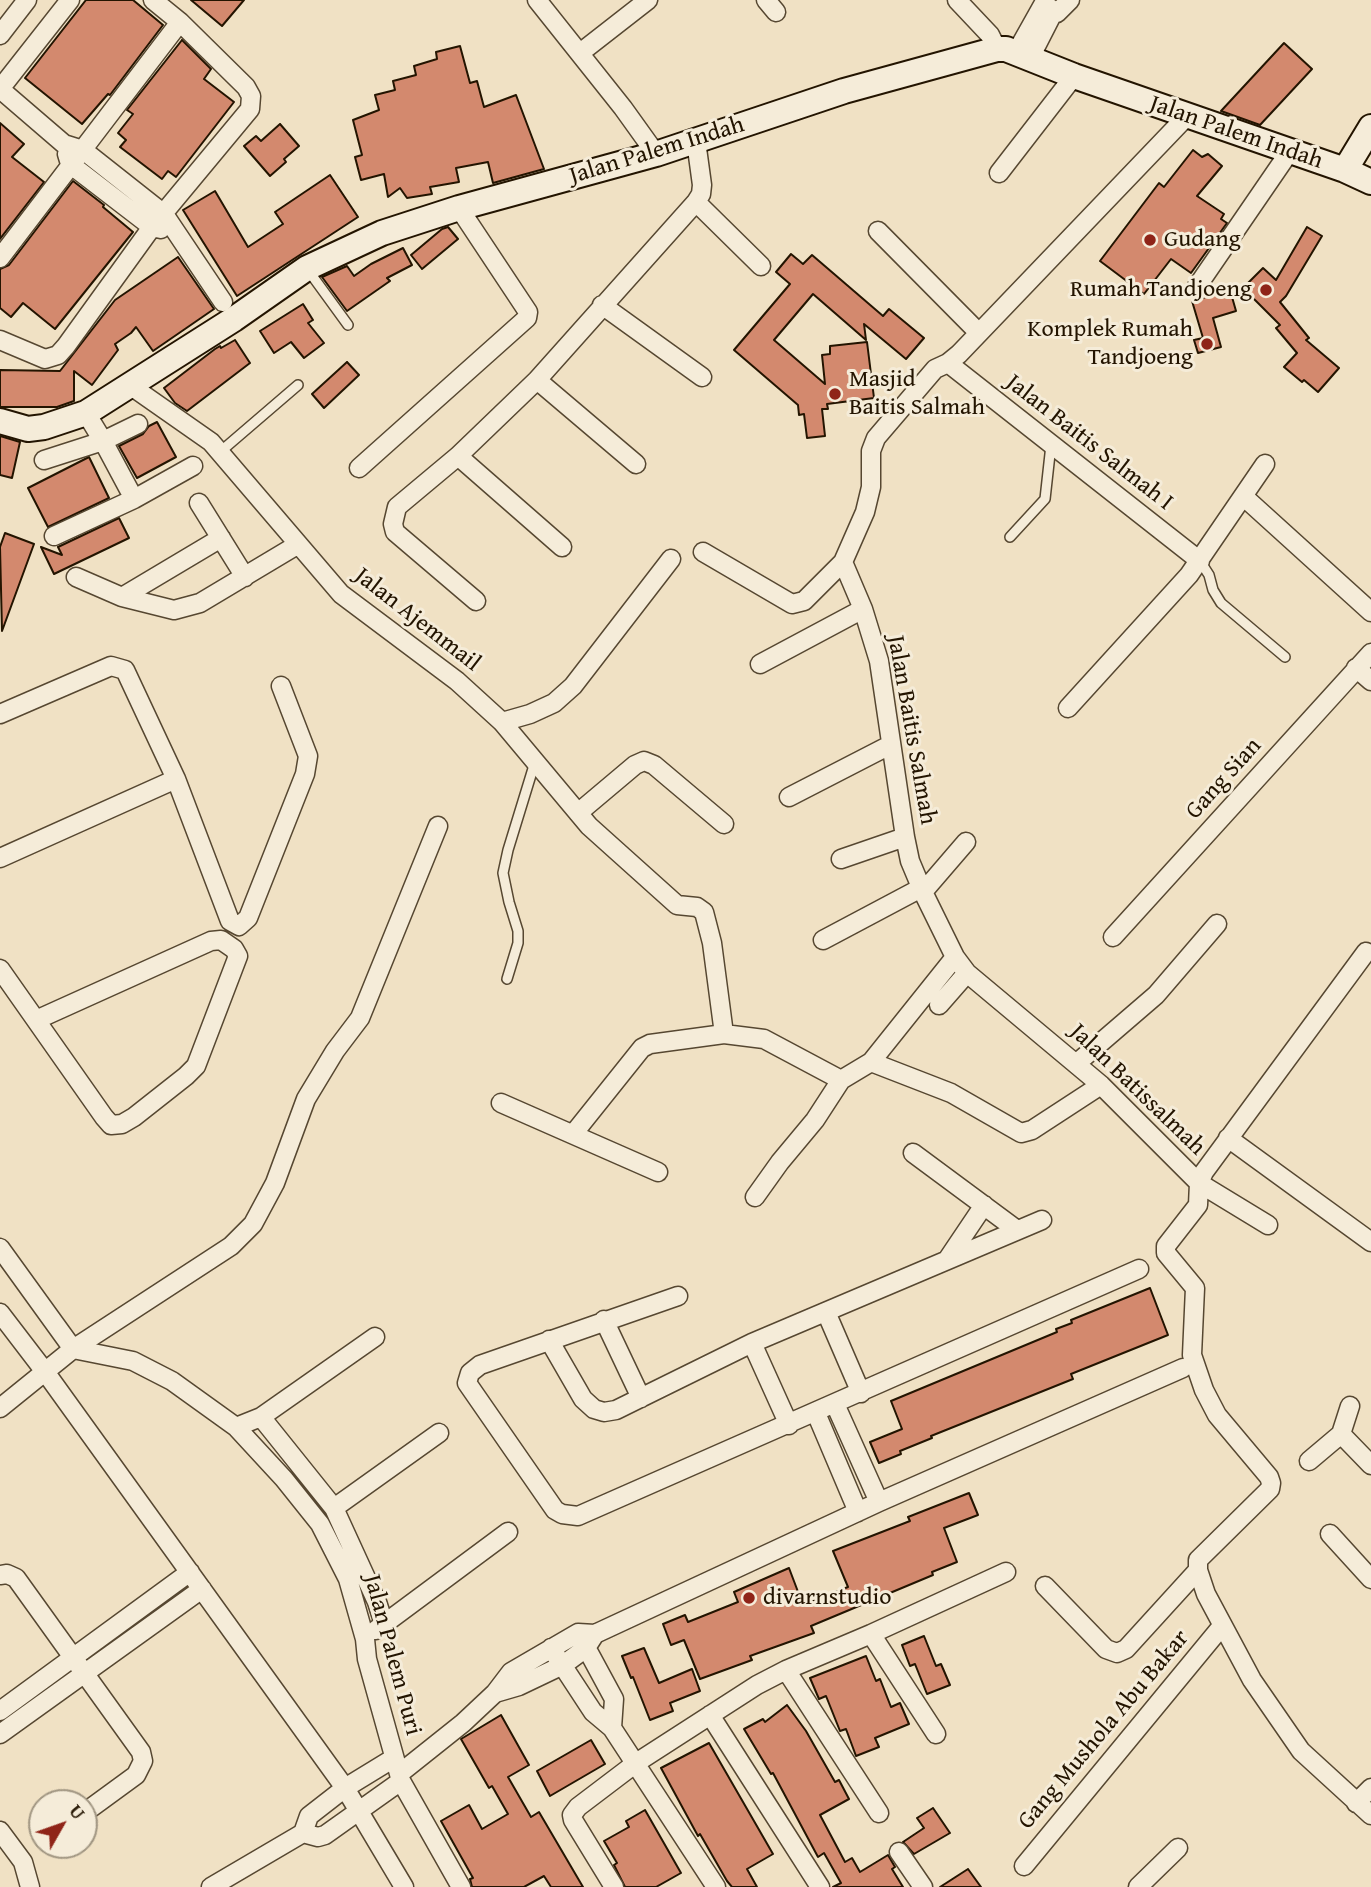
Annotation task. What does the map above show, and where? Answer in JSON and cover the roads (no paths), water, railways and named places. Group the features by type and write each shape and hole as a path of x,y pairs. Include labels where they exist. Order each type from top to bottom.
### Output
{"street":[{"path":"0,35 27,0"},
{"path":"70,0 2,94 64,144 83,150 158,220"},
{"path":"1,340 45,359 58,355 158,220 250,108 251,96 246,87 180,22 153,0"},
{"path":"537,0 656,154"},
{"path":"580,53 648,0"},
{"path":"957,0 990,35 1014,53 1046,5 1060,13 1070,0"},
{"path":"0,258 180,22"},
{"name":"Jalan Palem Indah","path":"0,421 28,429 44,427 86,413 234,319 307,268 382,233 459,208 656,154 844,91 1014,53 1345,170 1371,182"},
{"path":"999,173 1074,76"},
{"path":"703,552 792,604 804,601 843,562 865,512 871,487 872,451 876,438 935,369 948,363 1187,116"},
{"path":"1345,170 1371,127"},
{"path":"476,601 395,532 393,524 397,507 458,456 537,380 696,202 702,186 696,141"},
{"path":"64,144 70,164 174,231 223,302"},
{"path":"1196,288 1290,151"},
{"path":"696,202 761,266"},
{"path":"359,468 527,318 528,312 459,208"},
{"path":"878,231 978,332"},
{"path":"602,305 702,377"},
{"name":"Jalan Baitis Salmah I","path":"948,363 1200,561"},
{"path":"537,380 636,464"},
{"name":"Jalan Ajemmail","path":"131,386 211,442 341,594 457,681 502,722 589,826 677,905 697,907 704,912 712,943 724,1034"},
{"path":"86,413 134,499"},
{"path":"44,460 103,441 138,424"},
{"path":"458,456 562,547"},
{"path":"1068,708 1200,561 1265,464"},
{"path":"54,536 134,499 193,466"},
{"path":"1243,496 1371,612"},
{"path":"198,503 245,576"},
{"path":"122,597 221,538"},
{"path":"76,577 122,597 174,610 200,603 298,545"},
{"path":"502,722 554,703 573,686 671,559"},
{"name":"Jalan Baitis Salmah","path":"843,562 863,609 879,661 890,745 911,861 955,957 967,973"},
{"path":"760,664 863,609"},
{"name":"Gang Sian","path":"1113,937 1371,653"},
{"path":"0,714 111,666 125,670 176,779 230,921 239,926 248,918 305,775 308,756 281,686"},
{"path":"1356,668 1371,681"},
{"path":"789,797 890,745"},
{"path":"579,813 643,761 654,765 723,824"},
{"path":"0,858 176,779"},
{"path":"0,1408 74,1349 215,1258 253,1224 275,1183 306,1099 335,1051 360,1018 439,826"},
{"path":"841,859 905,837"},
{"path":"823,940 922,890 966,842"},
{"path":"1077,1063 1156,995 1217,925"},
{"path":"0,969 104,1117 111,1125 122,1124 134,1118 196,1066 238,956 234,949 221,940 211,941 36,1020"},
{"path":"1268,1225 1199,1184 1228,1138 1366,952"},
{"path":"755,1197 816,1119 841,1080 871,1062 955,957"},
{"path":"939,1005 967,973"},
{"name":"Jalan Batissalmah","path":"967,973 1077,1063 1199,1184 1198,1205 1166,1246 1166,1253 1195,1288 1192,1355 1204,1390 1217,1415 1269,1477 1271,1483 1270,1489 1202,1554 1198,1560 1198,1570"},
{"path":"574,1133 642,1048 650,1044 724,1034 764,1039 841,1080"},
{"path":"871,1062 951,1093 1021,1133 1032,1130 1101,1085"},
{"path":"501,1103 658,1172"},
{"path":"1228,1138 1371,1242"},
{"path":"913,1153 1017,1230"},
{"path":"947,1260 984,1205"},
{"path":"549,1340 583,1399 594,1409 604,1412 616,1410 752,1343 1042,1220"},
{"path":"0,1248 74,1349"},
{"path":"678,1296 480,1365 470,1373 467,1383 555,1510 562,1514 578,1516 1139,1269"},
{"path":"826,1312 861,1393"},
{"path":"0,1313 345,1788 404,1887"},
{"path":"604,1320 640,1398"},
{"path":"236,1427 261,1417 375,1337"},
{"path":"752,1343 789,1424"},
{"name":"Jalan Palem Puri","path":"74,1349 133,1361 172,1381 236,1427 284,1479 320,1524 348,1579 398,1771 461,1887"},
{"path":"303,1833 325,1835 360,1811 398,1771 446,1737 495,1693 511,1672 551,1648 586,1638 858,1512 1183,1368"},
{"path":"835,1404 879,1503"},
{"path":"1309,1461 1341,1434 1350,1406"},
{"path":"816,1413 858,1512"},
{"path":"261,1417 334,1508 377,1602 384,1624"},
{"path":"334,1508 439,1433"},
{"path":"1341,1434 1371,1465"},
{"path":"365,1639 508,1532"},
{"path":"1330,1534 1371,1578"},
{"path":"1198,1570 1206,1594 1252,1680 1301,1751 1371,1815"},
{"name":"Gang Mushola Abu Bakar","path":"1045,1586 1106,1649 1118,1653 1126,1649 1198,1570"},
{"path":"0,1711 190,1572"},
{"path":"614,1887 572,1815 636,1763 786,1670 1006,1572"},
{"path":"0,1575 7,1574 16,1578 141,1752 143,1761 136,1775 98,1803"},
{"path":"0,1734 202,1589"},
{"name":"Gang Mushola Abu Bakar","path":"1024,1866 1222,1626"},
{"path":"871,1634 936,1734"},
{"path":"495,1693 519,1686 563,1665 586,1638"},
{"path":"586,1638 614,1699 612,1728"},
{"path":"551,1648 593,1712 612,1728 716,1887"},
{"path":"786,1670 879,1813"},
{"path":"710,1715 820,1887"},
{"path":"211,1887 303,1833 309,1816 345,1788 398,1771"},
{"path":"1356,1803 1371,1788"},
{"path":"0,1831 23,1862 30,1887"},
{"path":"1138,1887 1178,1848"},
{"path":"899,1852 923,1887"}],"lane":[{"path":"307,268 348,325"},
{"path":"220,452 298,385"},
{"path":"1010,537 1045,499 1051,445"},
{"path":"1200,561 1221,603 1285,657"},
{"path":"507,979 518,943 518,931 503,873 536,760"}],"place":[{"name":"Gudang","path":"1150,240"},
{"name":"Rumah Tandjoeng","path":"1266,290"},
{"name":"Komplek Rumah Tandjoeng","path":"1207,344"},
{"name":"Masjid Baitis Salmah","path":"835,394"},
{"name":"divarnstudio","path":"749,1598"}]}
